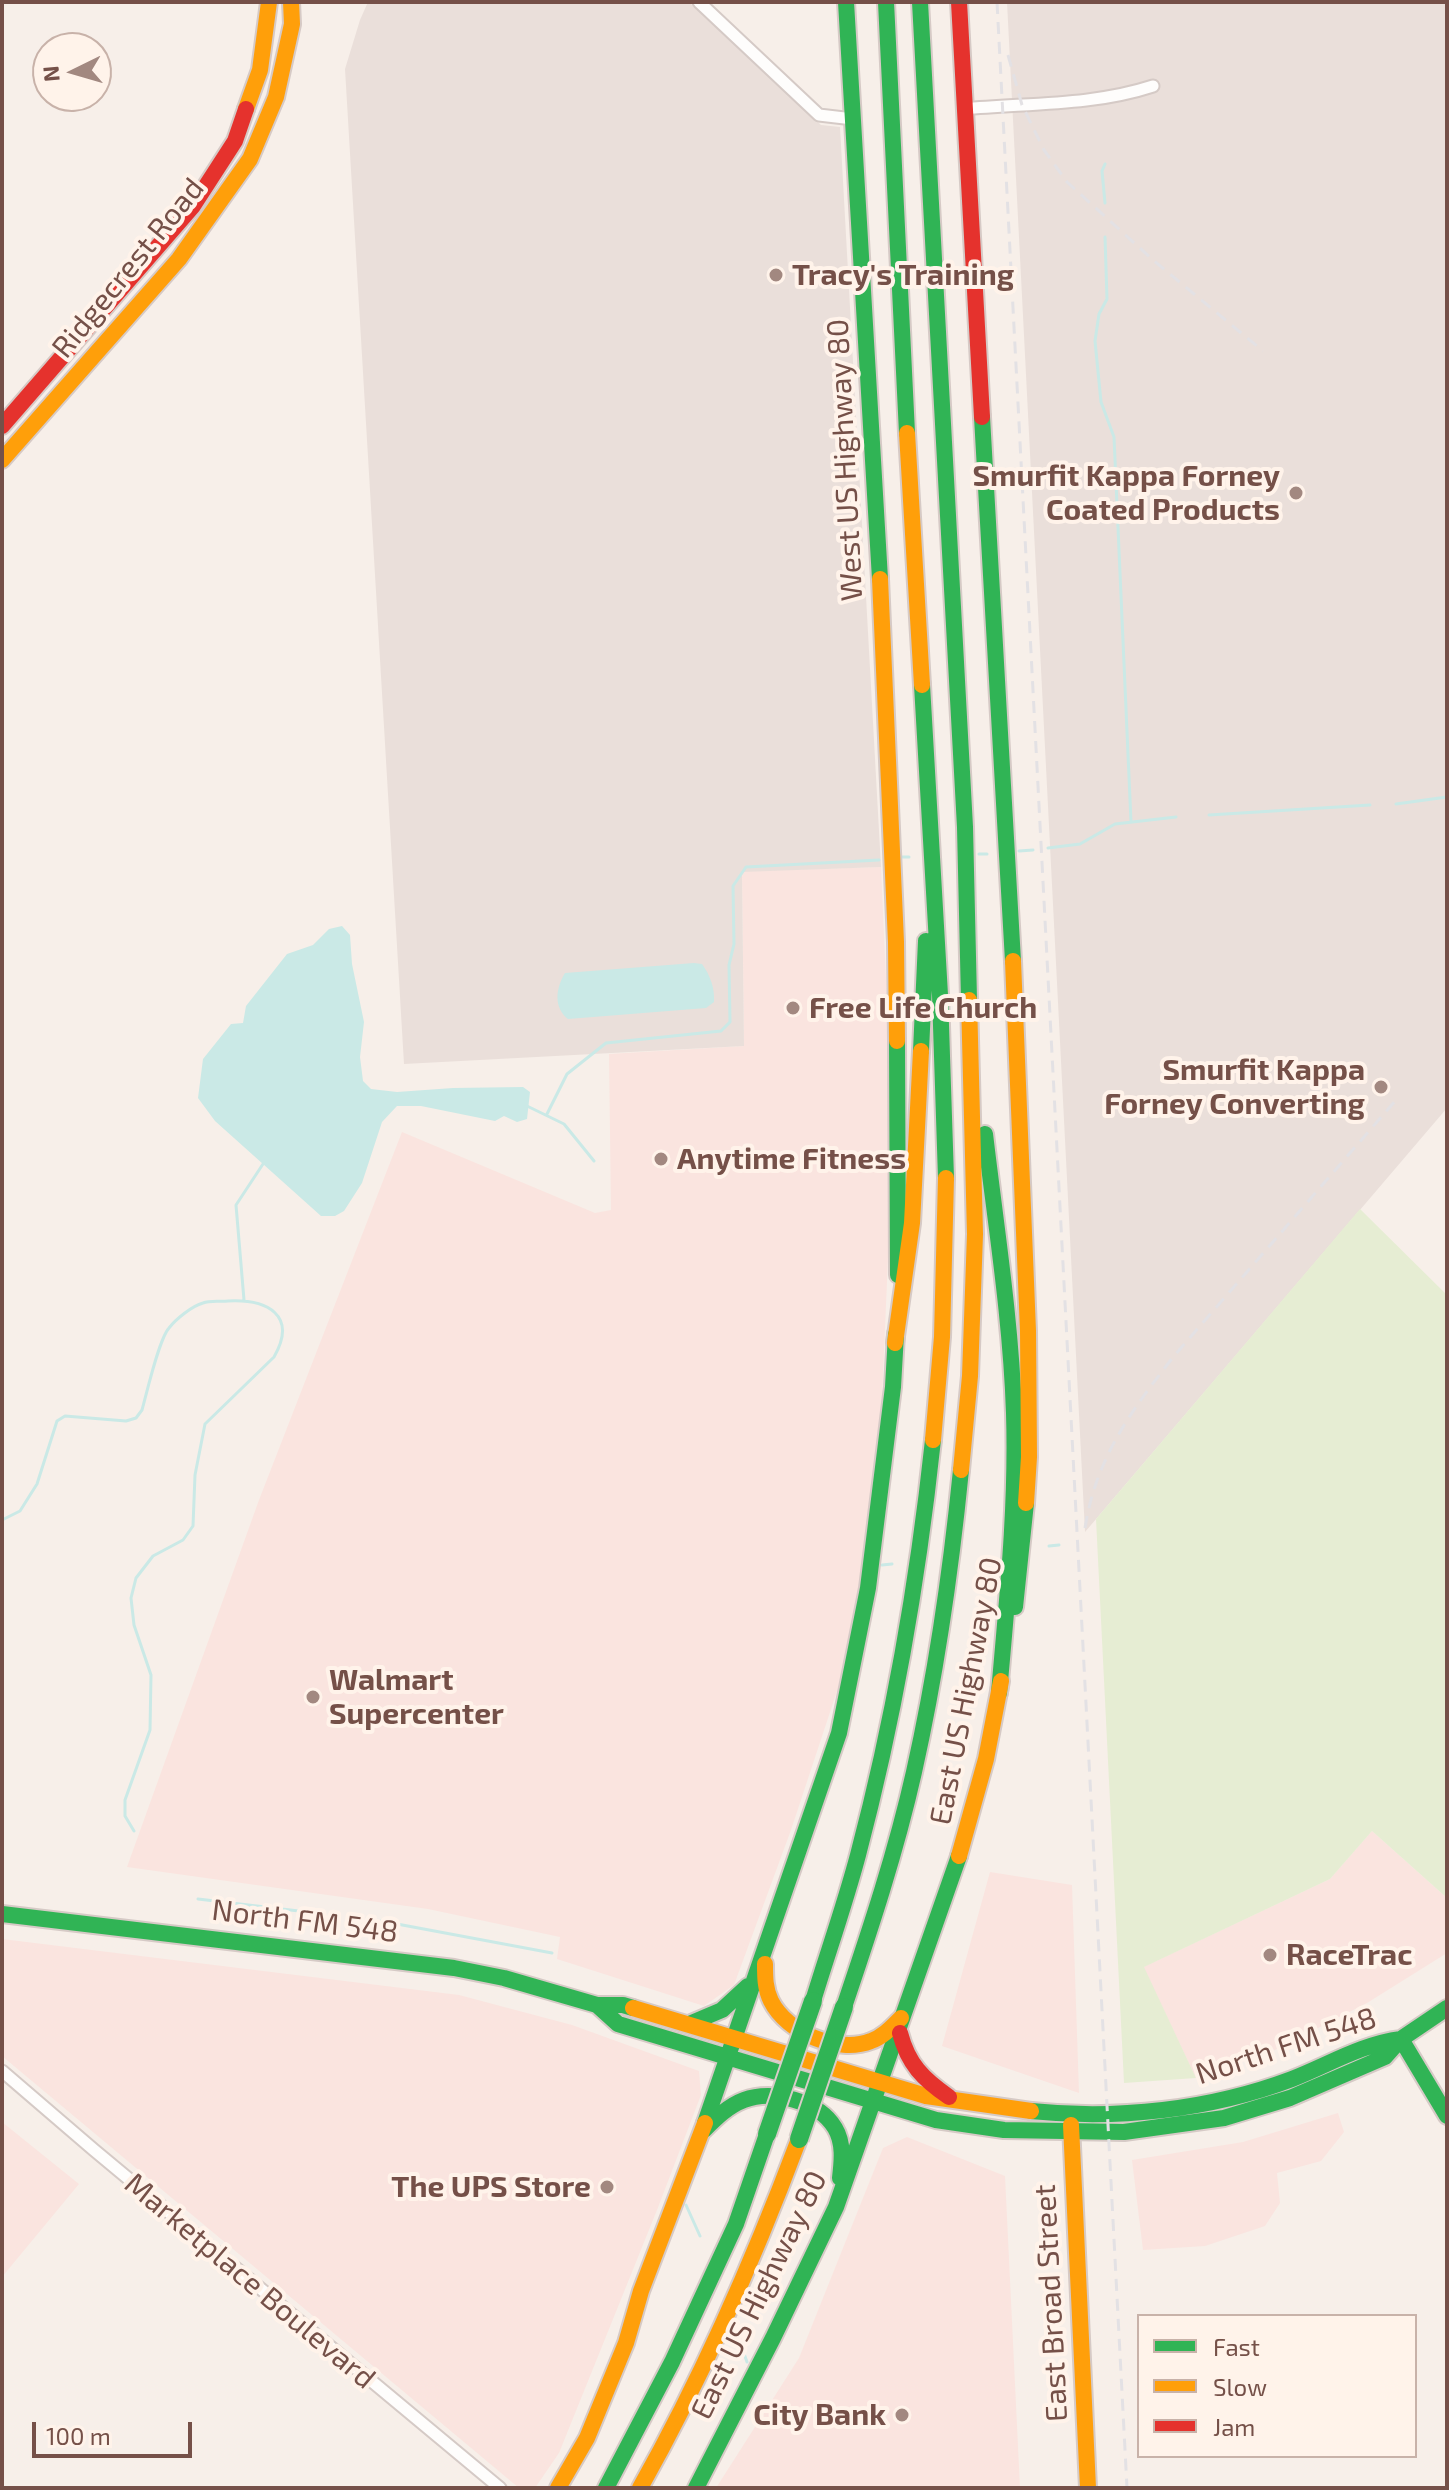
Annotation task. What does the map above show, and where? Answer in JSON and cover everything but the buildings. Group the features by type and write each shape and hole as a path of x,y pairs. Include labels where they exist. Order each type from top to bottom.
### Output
{"main road":[{"name":"Ridgecrest Road","path":"2,426 193,206 235,141 260,70 269,2"},
{"name":"Ridgecrest Road","path":"2,460 179,259 250,159 276,97 292,24 291,2"},
{"name":"West US Highway 80","path":"846,2 877,505 892,868 898,1046 895,1343"},
{"path":"879,2 887,30"},
{"path":"606,2488 672,2362 730,2238 813,2001 862,1840 899,1667 923,1522 937,1383 947,1206 939,974 886,2"},
{"path":"640,2488 698,2379 774,2208 874,1918 914,1774 956,1522 970,1376 975,1250 973,1080 965,827 920,2"},
{"path":"959,2 964,109"},
{"name":"East US Highway 80","path":"696,2488 836,2207 903,2022 968,1829 999,1693 1019,1579 1029,1457 1028,1331 1017,1031 964,109"},
{"path":"558,2488 587,2438 601,2406 766,1950 839,1733 877,1526 895,1343 912,1223 923,1050 930,821"},
{"path":"973,1080 983,1112 1007,1311 1014,1411 1013,1513 999,1693"},
{"name":"North FM 548","path":"2,1914 454,1968 504,1978 597,2005 623,2005 926,2096 1071,2124"},
{"path":"766,1950 765,1983 773,2007 787,2022 808,2035 837,2043 865,2043 881,2037 903,2022"},
{"path":"689,2024 714,2015 737,2000 757,1975"},
{"name":"North FM 548","path":"597,2005 618,2024 727,2059 874,2103 957,2124 1004,2130 1071,2124 1213,2102 1290,2080 1378,2042 1401,2039 1447,2008"},
{"path":"903,2022 904,2053 914,2071 957,2102"},
{"path":"1401,2039 1447,2116"},
{"path":"701,2132 733,2105 758,2095 775,2095 814,2108 832,2123 842,2145 836,2207"},
{"name":"East Broad Street","path":"1071,2124 1088,2488"}],"street":[{"path":"699,2 819,115 853,119"},
{"path":"964,109 1059,104 1135,92 1153,86"},
{"name":"Marketplace Boulevard","path":"2,2071 500,2488"}],"shaded area":[{"path":"368,2 689,2 821,125 840,127 881,867 742,872 744,1046 404,1064 345,69"},
{"path":"1007,2 1447,2 1447,1108 1085,1532"},
{"path":"881,867 893,1139 880,1447 865,1564 838,1688 791,1830 734,1985 704,2006 557,1959 560,1937 428,1909 127,1867 259,1500 402,1132 595,1213 611,1210 609,1054 744,1046 742,871"},
{"path":"1372,1831 1447,1898 1447,1953 1367,2003 1271,2052 1196,2078 1143,1967 1330,1879"},
{"path":"990,1872 1072,1885 1079,2093 942,2046"},
{"path":"2,1939 459,1995 572,2025 699,2071 701,2095 657,2210 559,2453 535,2488 519,2488 2,2056"},
{"path":"1338,2113 1344,2132 1321,2161 1277,2173 1280,2203 1265,2226 1205,2246 1143,2250 1132,2160 1243,2142"},
{"path":"2,2122 79,2184 2,2277"},
{"path":"907,2137 1005,2176 1020,2488 716,2488 799,2358 883,2148"}],"green space":[{"path":"1360,1209 1447,1295 1447,1898 1372,1831 1330,1879 1144,1967 1196,2078 1124,2083 1096,1519"}],"water":[{"path":"342,926 350,935 352,964 364,1022 360,1057 363,1081 371,1089 397,1092 523,1087 530,1092 527,1119 517,1122 504,1116 495,1121 421,1106 397,1106 382,1122 362,1183 344,1211 335,1216 321,1216 215,1121 198,1098 203,1059 231,1024 243,1023 246,1006 287,954 313,945 329,929"},
{"path":"702,964 713,987 714,1002 706,1008 568,1019 558,1003 558,991 565,973"}],"waterway":[{"path":"1105,164 1102,171 1105,203"},
{"path":"1105,237 1107,299 1099,314 1095,341 1101,402 1114,437 1131,822"},
{"path":"1396,804 1447,797"},
{"path":"1209,815 1370,805"},
{"path":"1048,848 1080,844 1115,824 1176,817"},
{"path":"1019,851 1033,850"},
{"path":"979,854 987,854"},
{"path":"897,857 909,857"},
{"path":"547,1114 567,1074 606,1043 721,1031 730,1022 733,886 746,867 879,860"},
{"path":"527,1106 564,1124 594,1161"},
{"path":"244,1300 236,1205 263,1164"},
{"path":"2,1520 20,1511 37,1484 57,1421 65,1416 126,1421 136,1418 142,1410 165,1334 184,1313 206,1302 228,1301 255,1303 275,1312 282,1330 281,1342 274,1357 205,1424 195,1475 193,1526 183,1540 153,1556 136,1578 131,1598 134,1625 151,1675 150,1730 125,1800 125,1816 134,1831"},
{"path":"1049,1546 1059,1545"},
{"path":"882,1565 892,1564"},
{"path":"198,1899 324,1914"},
{"path":"381,1921 552,1953"},
{"path":"686,2205 700,2236"},
{"path":"742,2348 747,2362"}],"railway":[{"path":"997,2 1127,2488"},
{"path":"1008,55 1022,105 1044,150 1067,182 1153,260 1263,351"},
{"path":"1085,1528 1090,1503 1107,1457 1144,1396 1174,1356 1396,1100"}],"traffic: fast":[{"path":"846,2 880,579"},
{"path":"886,2 907,433"},
{"path":"920,2 965,827 969,1000"},
{"path":"982,417 1013,961"},
{"path":"922,685 940,995 946,1178"},
{"path":"921,1051 926,941"},
{"path":"897,1041 898,1275"},
{"path":"985,1134 1006,1308 1015,1448 1013,1518 999,1693"},
{"path":"705,2123 839,1733 868,1588 893,1387 896,1334"},
{"path":"813,2001 853,1873 894,1701 920,1545 933,1440"},
{"path":"844,2007 891,1861 914,1772 942,1622 961,1470"},
{"path":"1015,1607 1026,1503"},
{"path":"696,2488 836,2207 959,1856"},
{"path":"2,1914 454,1968 504,1978 597,2005 633,2008"},
{"path":"689,2024 722,2010 748,1986"},
{"path":"767,2134 813,2001"},
{"path":"597,2005 618,2024 936,2120 1004,2130 1124,2132 1224,2118 1290,2098 1385,2057 1401,2039 1447,2008"},
{"path":"799,2139 844,2007"},
{"path":"1031,2111 1130,2113 1196,2105 1261,2090 1359,2050 1401,2039"},
{"path":"1401,2039 1447,2116"},
{"path":"704,2130 727,2109 755,2097 781,2097 807,2104 828,2119 838,2134 842,2159 840,2178"},
{"path":"606,2488 672,2362 736,2224 767,2134"}],"traffic: slow":[{"path":"246,109 260,70 269,2"},
{"path":"2,460 179,259 250,159 276,97 292,24 291,2"},
{"path":"907,433 922,685"},
{"path":"880,579 896,942 897,1041"},
{"path":"1013,961 1028,1331 1029,1457 1026,1503"},
{"path":"961,1470 970,1376 975,1234 969,1000"},
{"path":"895,1343 912,1223 921,1051"},
{"path":"933,1440 942,1337 946,1178"},
{"path":"959,1856 986,1759 1001,1681"},
{"path":"765,1964 771,2001 789,2023 815,2038 844,2045 871,2041 901,2018"},
{"path":"633,2008 926,2096 1031,2111"},
{"path":"558,2488 587,2438 626,2343 641,2291 705,2123"},
{"path":"1071,2125 1088,2488"},
{"path":"640,2488 726,2316 799,2139"}],"traffic: jam":[{"path":"959,2 982,417"},
{"path":"2,426 193,206 235,141 246,109"},
{"path":"900,2033 907,2054 918,2070 949,2097"}],"place":[{"name":"Tracy's Training","path":"776,275"},
{"name":"Smurfit Kappa Forney Coated Products","path":"1296,493"},
{"name":"Free Life Church","path":"793,1008"},
{"name":"Smurfit Kappa Forney Converting","path":"1381,1087"},
{"name":"Anytime Fitness","path":"661,1159"},
{"name":"Walmart Supercenter","path":"313,1697"},
{"name":"RaceTrac","path":"1270,1955"},
{"name":"The UPS Store","path":"607,2187"},
{"name":"City Bank","path":"902,2415"}]}
